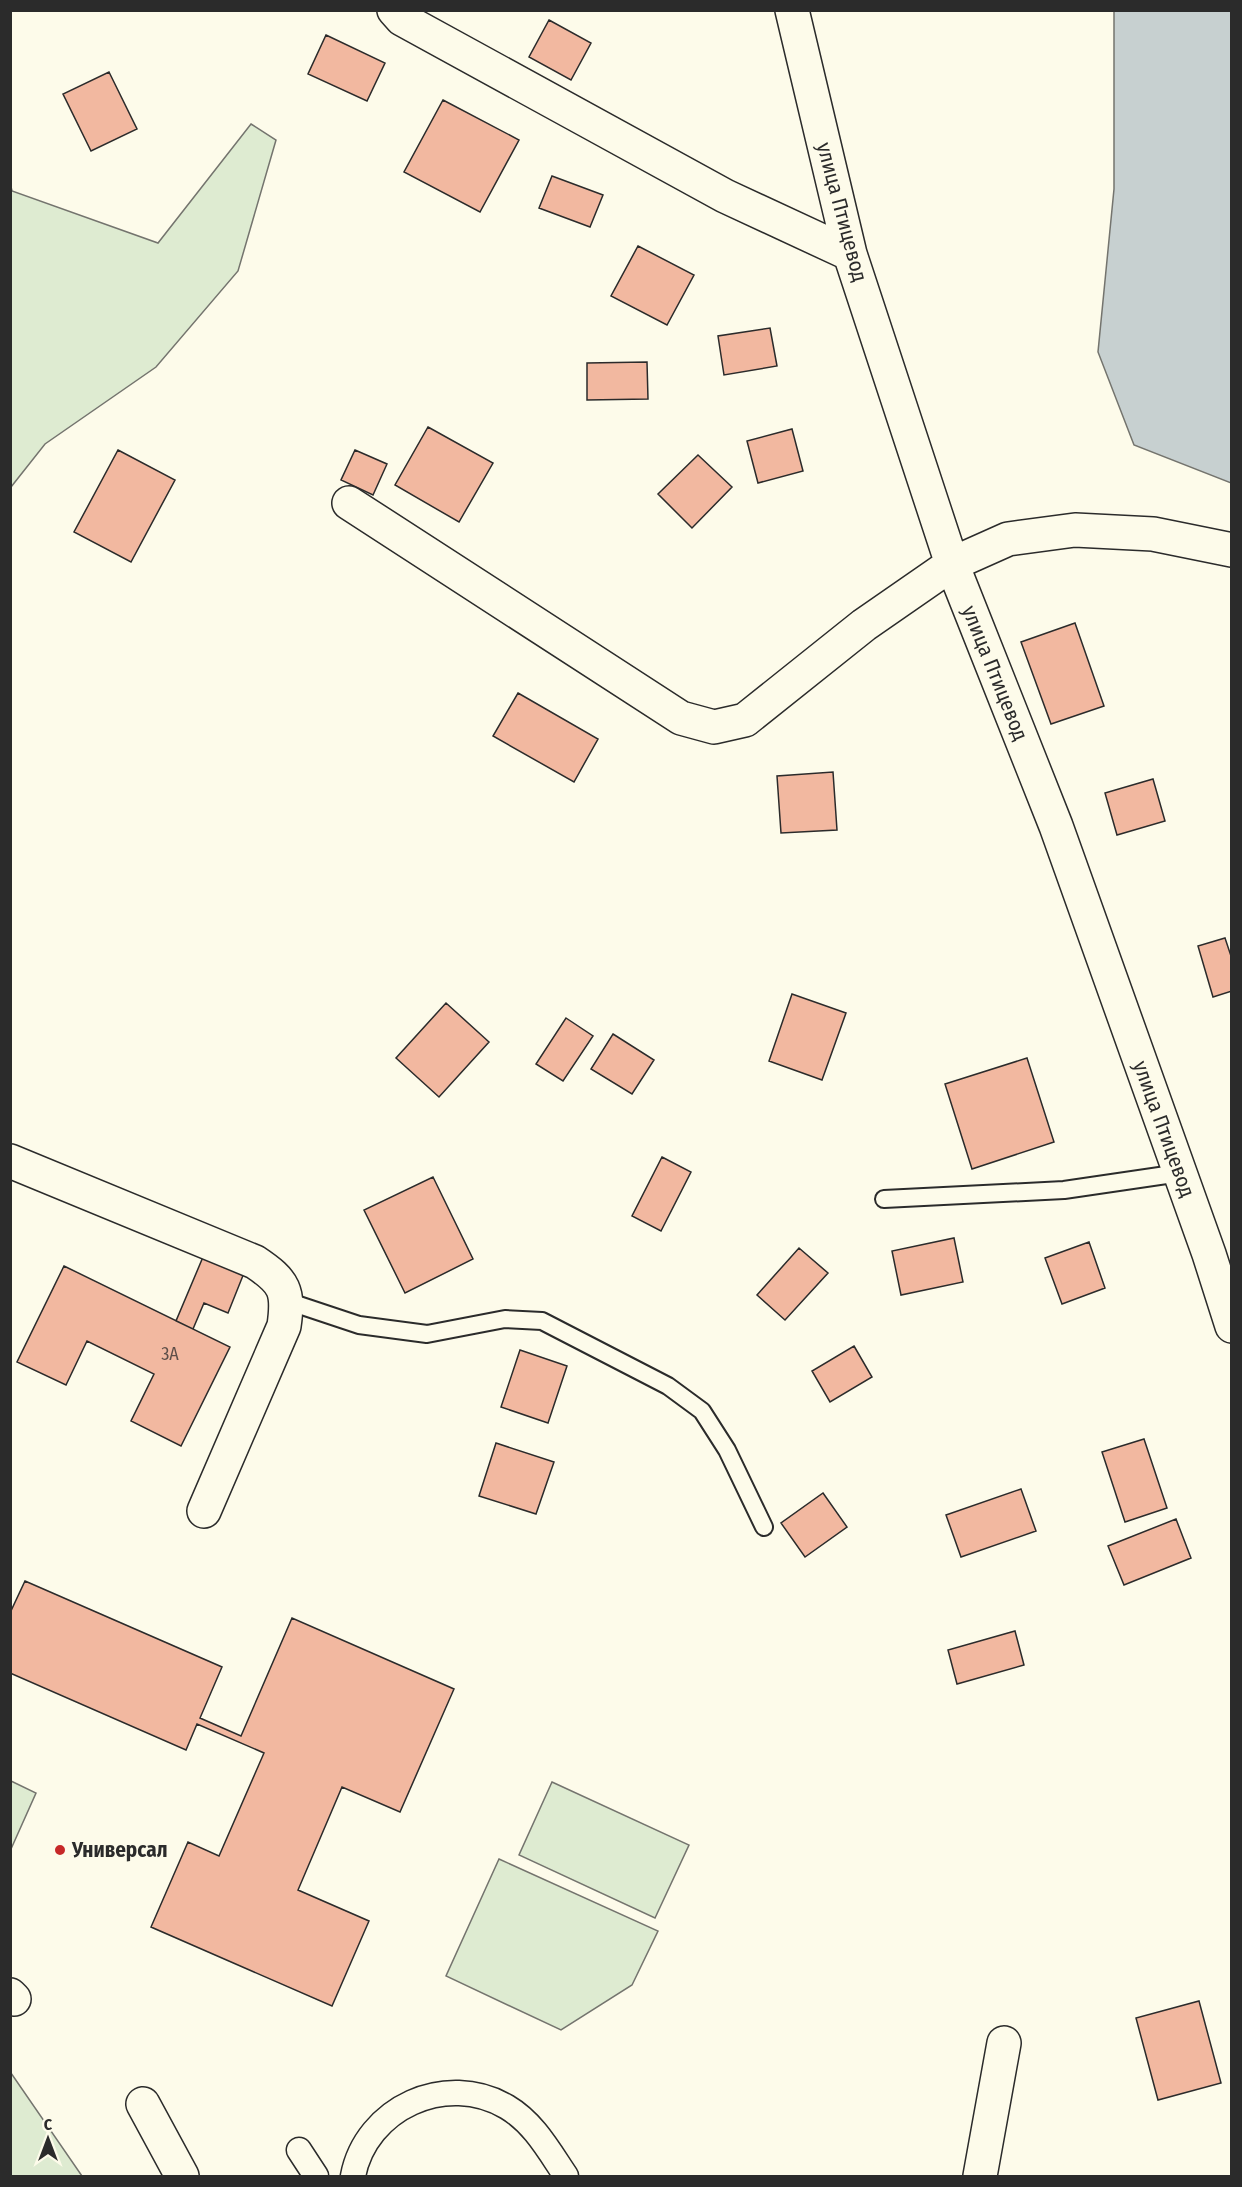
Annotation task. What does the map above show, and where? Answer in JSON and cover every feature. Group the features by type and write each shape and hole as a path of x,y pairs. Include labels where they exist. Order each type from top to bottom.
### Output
{"street":[{"path":"394,10 402,19 725,196 850,254"},
{"name":"улица Птицевод","path":"792,10 850,254 952,564 1056,826 1232,1326"},
{"path":"348,503 681,718 714,728 745,720 864,625 952,564 1008,539 1075,530 1153,534 1232,550"},
{"path":"10,1161 255,1262 279,1278 287,1301 284,1326 204,1511"},
{"path":"980,2176 1004,2043"},
{"path":"353,2176 364,2144 378,2125 396,2110 416,2099 439,2093 462,2092 485,2097 525,2120 567,2176"},
{"path":"143,2104 182,2176"},
{"path":"299,2150 316,2176"}],"lane":[{"path":"884,1199 1064,1190 1180,1173"},
{"path":"287,1301 359,1325 427,1334 505,1319 542,1321 668,1386 702,1411 727,1450 764,1527"}],"green space":[{"path":"251,124 276,140 238,271 156,367 45,444 11,487 11,187 12,191 158,243"},
{"path":"11,1781 36,1793 11,1849"},
{"path":"552,1782 689,1845 655,1918 519,1855"},
{"path":"499,1859 658,1931 632,1985 561,2030 446,1976"},
{"path":"11,2073 82,2176 11,2176"}],"shaded area":[{"path":"1114,11 1231,11 1231,483 1134,445 1098,352 1114,189"}],"building":[{"path":"549,20 591,43 571,80 529,57"},
{"path":"326,35 385,63 367,101 308,74"},
{"path":"109,72 137,129 91,151 63,94"},
{"path":"443,100 519,140 480,212 404,172"},
{"path":"552,176 603,195 590,227 539,208"},
{"path":"638,246 694,275 667,325 611,296"},
{"path":"770,328 777,366 724,375 718,336"},
{"path":"647,362 648,399 587,400 587,363"},
{"path":"428,427 493,463 459,522 395,485"},
{"path":"792,429 803,471 758,483 747,441"},
{"path":"118,450 175,480 131,562 74,532"},
{"path":"355,450 387,464 373,495 341,480"},
{"path":"698,455 732,487 692,528 658,494"},
{"path":"1075,623 1104,706 1051,724 1021,642"},
{"path":"518,693 598,739 574,782 493,736"},
{"path":"833,772 837,830 781,833 777,776"},
{"path":"1153,779 1165,821 1117,835 1105,793"},
{"path":"1225,938 1232,959 1232,991 1213,997 1198,946"},
{"path":"792,994 846,1013 822,1080 769,1061"},
{"path":"446,1003 489,1042 439,1097 396,1058"},
{"path":"566,1018 593,1036 563,1081 536,1064"},
{"path":"613,1034 654,1060 632,1094 591,1069"},
{"path":"1027,1058 1054,1142 972,1169 945,1084"},
{"path":"662,1157 691,1172 661,1231 632,1216"},
{"path":"433,1177 473,1259 405,1293 364,1210"},
{"path":"954,1238 963,1282 901,1295 892,1251"},
{"path":"1089,1242 1105,1288 1062,1304 1045,1258"},
{"path":"799,1248 828,1273 785,1320 757,1295"},
{"path":"203,1257 244,1273 228,1313 204,1303 193,1329 176,1321"},
{"path":"64,1266 230,1347 181,1446 131,1421 154,1374 87,1341 66,1385 17,1362"},
{"path":"854,1346 872,1377 830,1402 812,1371"},
{"path":"520,1350 567,1366 548,1423 501,1407"},
{"path":"1144,1439 1167,1508 1125,1522 1102,1452"},
{"path":"496,1443 554,1462 536,1514 479,1496"},
{"path":"1021,1489 1036,1531 961,1557 946,1515"},
{"path":"823,1493 847,1527 805,1557 781,1523"},
{"path":"1176,1519 1191,1558 1124,1585 1108,1546"},
{"path":"25,1581 222,1667 200,1718 241,1736 292,1618 454,1689 400,1812 342,1787 298,1890 369,1921 332,2006 151,1927 188,1842 219,1856 264,1753 197,1724 186,1750 10,1673 10,1613"},
{"path":"1015,1631 1024,1665 957,1684 948,1650"},
{"path":"1199,2001 1221,2083 1158,2100 1136,2018"}],"place":[{"name":"Универсал","path":"60,1850"}]}
